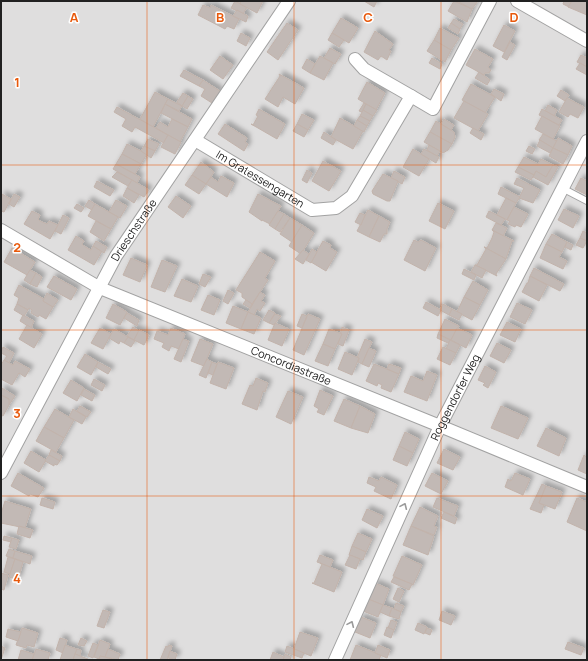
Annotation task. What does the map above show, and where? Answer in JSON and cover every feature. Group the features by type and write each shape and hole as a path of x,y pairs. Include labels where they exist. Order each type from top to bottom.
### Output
{"street":[{"name":"Drieschstraße","path":"1,473 116,256 289,1"},
{"path":"355,59 364,69 433,109 490,1"},
{"path":"517,1 587,41"},
{"name":"Im Gratessengarten","path":"195,140 312,210 336,208 352,196 411,96"},
{"name":"Roggendorfer Weg","path":"335,660 440,426 587,141"},
{"name":"Concordiastraße","path":"1,230 100,288 587,487"}],"lane":[{"path":"562,188 587,201"}],"shaded area":[{"path":"1,1 587,1 587,660 1,660"}],"building":[{"path":"235,1 247,7 243,14 231,8"},
{"path":"241,1 263,1 257,13 240,4"},
{"path":"364,1 377,1 374,7"},
{"path":"454,1 472,9 467,22 448,11"},
{"path":"457,1 478,1 472,9"},
{"path":"564,1 572,1 569,7 563,4"},
{"path":"572,1 587,1 587,15 568,7"},
{"path":"203,5 210,8 211,5 239,19 234,29 227,26 225,29 198,15"},
{"path":"237,10 248,16 246,22 233,16"},
{"path":"341,18 358,28 349,43 332,33"},
{"path":"454,19 463,24 460,29 451,23"},
{"path":"287,23 298,30 278,60 267,52"},
{"path":"451,23 460,29 458,34 448,28"},
{"path":"504,25 515,31 504,52 493,46"},
{"path":"440,28 459,38 451,50 434,40"},
{"path":"375,31 393,44 389,50 391,51 387,60 381,56 378,60 364,52"},
{"path":"241,33 250,38 246,46 237,41"},
{"path":"332,33 344,40 339,47 328,40"},
{"path":"434,40 451,50 445,62 427,51"},
{"path":"510,42 515,45 507,60 502,57"},
{"path":"330,48 341,54 335,64 324,58"},
{"path":"475,49 493,59 488,67 491,70 489,73 485,73 484,75 466,65"},
{"path":"581,55 587,58 587,67 577,62"},
{"path":"220,56 233,65 223,79 210,70"},
{"path":"320,56 333,63 324,80 310,73"},
{"path":"432,58 442,64 440,69 429,63"},
{"path":"307,59 315,64 310,73 302,68"},
{"path":"580,63 587,67 587,75 576,69"},
{"path":"184,70 203,80 199,86 180,76"},
{"path":"479,72 490,80 487,85 475,78"},
{"path":"279,74 304,88 295,104 283,97 278,107 265,99 280,76"},
{"path":"203,80 220,91 212,103 201,96 205,89 199,86"},
{"path":"367,82 385,93 376,110 358,99"},
{"path":"471,84 495,97 485,113 462,100"},
{"path":"494,89 504,94 501,101 491,94"},
{"path":"561,90 569,95 565,101 557,96"},
{"path":"155,92 168,99 153,127 140,119"},
{"path":"183,93 188,96 182,106 177,102"},
{"path":"188,96 193,99 187,109 182,106"},
{"path":"567,98 584,107 578,118 570,114 568,117 559,112"},
{"path":"168,99 182,106 179,111 165,104"},
{"path":"464,101 488,114 478,131 454,118"},
{"path":"364,103 366,104 362,112 359,111"},
{"path":"165,104 192,119 188,127 161,113"},
{"path":"366,104 377,110 373,116 363,110"},
{"path":"548,105 557,110 554,116 545,111"},
{"path":"117,107 168,135 164,143 135,127 132,132 122,126 126,119 114,112"},
{"path":"259,109 285,124 277,139 251,124 253,125 258,116 256,115"},
{"path":"542,109 562,120 559,125 539,115"},
{"path":"363,110 373,116 370,121 360,116"},
{"path":"302,114 314,120 308,130 297,124"},
{"path":"360,116 370,121 367,126 357,120"},
{"path":"542,116 560,126 553,139 535,129"},
{"path":"340,118 363,131 353,149 331,137"},
{"path":"172,119 188,127 180,142 156,128 160,122 168,127"},
{"path":"444,119 454,125 451,130 441,124"},
{"path":"357,120 367,126 364,132 354,126"},
{"path":"436,121 454,132 455,137 452,144 430,132"},
{"path":"225,124 247,138 245,142 248,144 244,151 218,134"},
{"path":"297,124 308,130 304,137 293,131"},
{"path":"473,128 484,134 481,140 470,133"},
{"path":"324,132 336,140 333,145 321,138"},
{"path":"430,132 452,144 448,150 443,153 424,142"},
{"path":"543,134 557,141 553,148 539,140"},
{"path":"168,135 181,142 175,154 161,147"},
{"path":"558,138 572,146 568,155 553,148"},
{"path":"148,139 159,144 155,151 144,146"},
{"path":"540,140 553,148 550,153 537,146"},
{"path":"127,144 147,154 141,164 122,154"},
{"path":"429,145 440,151 437,156 427,150"},
{"path":"144,146 155,151 151,158 141,151"},
{"path":"529,146 535,149 532,154 526,151"},
{"path":"553,148 568,155 563,164 549,156"},
{"path":"413,149 429,159 419,176 403,167"},
{"path":"424,149 439,157 436,163 421,154"},
{"path":"122,154 141,164 135,174 116,164"},
{"path":"524,157 538,164 541,159 553,165 546,177 536,171 534,175 518,167"},
{"path":"323,161 341,171 329,191 312,181"},
{"path":"201,162 214,172 206,184 192,175"},
{"path":"116,164 140,177 137,183 113,169"},
{"path":"553,165 558,167 548,185 533,177 536,171 546,177"},
{"path":"518,167 534,175 531,180 515,172"},
{"path":"307,170 312,173 307,183 302,180"},
{"path":"394,171 405,177 402,184 391,178"},
{"path":"117,172 132,180 128,186 112,177"},
{"path":"383,174 398,181 390,201 373,194 372,191"},
{"path":"192,175 206,184 199,194 185,185"},
{"path":"221,176 234,183 227,197 206,184 211,177 218,182"},
{"path":"517,178 540,190 533,203 519,198 524,188 514,184"},
{"path":"581,178 587,181 587,195 575,189"},
{"path":"132,180 149,190 144,197 127,188"},
{"path":"97,181 114,190 110,196 94,187"},
{"path":"501,187 520,197 516,203 498,194"},
{"path":"127,188 139,195 134,203 123,196"},
{"path":"2,194 11,199 4,212 1,211"},
{"path":"14,194 20,197 14,207 9,204"},
{"path":"258,194 281,206 270,224 262,221 249,212"},
{"path":"176,196 191,206 183,218 168,207"},
{"path":"506,198 516,203 507,220 497,215"},
{"path":"89,200 95,204 92,210 85,206"},
{"path":"116,200 127,206 120,218 109,212"},
{"path":"438,203 454,211 445,229 429,221"},
{"path":"77,204 84,208 81,212 74,208"},
{"path":"95,204 118,217 111,229 88,216"},
{"path":"514,207 528,214 521,227 516,225 515,227 508,224 510,221 507,220"},
{"path":"564,209 579,216 573,228 558,220"},
{"path":"368,210 379,216 369,237 357,231"},
{"path":"32,211 40,215 38,219 40,221 47,224 49,221 58,225 50,239 24,224"},
{"path":"278,211 284,214 275,229 269,225"},
{"path":"489,211 505,219 501,225 486,217"},
{"path":"360,213 365,215 361,225 355,222"},
{"path":"284,214 290,218 280,232 275,229"},
{"path":"63,215 69,218 61,234 55,231"},
{"path":"379,216 390,222 387,229 387,234 384,234 380,242 369,237"},
{"path":"290,218 302,225 292,242 280,234"},
{"path":"96,221 111,229 104,241 90,232"},
{"path":"496,223 507,228 503,236 492,230"},
{"path":"302,225 314,233 301,254 289,246"},
{"path":"492,230 514,241 512,241 506,259 484,247 487,248 492,238 494,232"},
{"path":"583,231 587,233 587,241 580,238"},
{"path":"552,234 567,242 562,252 546,244"},
{"path":"76,236 84,241 82,244 84,246 91,250 93,246 102,251 94,265 68,250"},
{"path":"580,238 587,241 583,248 576,245"},
{"path":"414,240 418,242 421,240 436,248 425,271 404,260"},
{"path":"96,241 107,247 104,253 93,246"},
{"path":"323,241 331,245 330,248 337,252 326,271 311,262"},
{"path":"567,242 573,245 571,250 565,247"},
{"path":"546,244 562,252 559,257 567,261 563,269 540,258"},
{"path":"484,247 506,259 496,274 497,276 475,265 477,265 486,249"},
{"path":"12,248 35,262 27,275 4,262"},
{"path":"312,249 317,252 311,263 306,260"},
{"path":"303,250 309,254 303,264 295,259"},
{"path":"260,252 275,261 265,278 268,280 252,304 242,297 242,293 236,290"},
{"path":"131,258 147,265 140,282 123,275"},
{"path":"162,260 177,266 165,292 151,287"},
{"path":"475,265 486,270 482,278 471,272"},
{"path":"534,268 564,284 560,291 530,276"},
{"path":"464,269 476,275 474,280 462,274"},
{"path":"30,270 36,273 30,284 24,280"},
{"path":"36,273 42,277 37,287 30,284"},
{"path":"203,274 211,277 205,287 199,284"},
{"path":"54,276 77,289 71,300 47,287"},
{"path":"530,276 547,285 539,301 522,292 528,283"},
{"path":"182,279 198,286 191,302 174,296"},
{"path":"473,281 488,290 480,305 464,297"},
{"path":"19,285 44,299 43,301 53,307 46,319 31,313 32,310 29,308 28,310 17,304 19,298 14,295"},
{"path":"228,290 234,293 228,304 223,301"},
{"path":"260,292 265,295 261,301 265,303 260,311 257,309 254,315 248,312"},
{"path":"47,293 58,300 53,307 43,301"},
{"path":"208,295 220,300 214,315 201,310"},
{"path":"464,297 480,305 472,320 457,312"},
{"path":"246,300 252,304 250,308 243,304"},
{"path":"426,302 441,310 438,316 423,308"},
{"path":"517,303 532,310 525,324 510,317"},
{"path":"17,304 28,310 24,316 14,310"},
{"path":"113,304 127,312 120,325 106,318"},
{"path":"443,304 452,309 449,315 440,310"},
{"path":"233,306 248,312 241,329 226,323"},
{"path":"452,309 462,314 459,320 449,315"},
{"path":"269,310 275,313 269,323 263,320"},
{"path":"248,312 261,318 254,334 241,329"},
{"path":"127,313 139,320 137,326 124,318"},
{"path":"275,314 281,316 274,325 269,323"},
{"path":"302,314 307,316 302,328 297,326"},
{"path":"308,314 320,319 304,355 293,350"},
{"path":"23,315 34,321 31,328 20,321"},
{"path":"445,319 459,326 451,340 438,334"},
{"path":"507,322 521,329 515,342 500,335"},
{"path":"275,323 289,329 282,346 268,340"},
{"path":"27,325 42,334 34,348 19,339"},
{"path":"133,327 139,331 134,340 127,336"},
{"path":"342,327 349,330 343,346 338,344"},
{"path":"100,328 111,334 103,349 91,343"},
{"path":"171,328 185,334 179,349 171,346 169,351 162,347 164,343 154,339 157,331 168,335"},
{"path":"457,328 472,335 466,348 451,340"},
{"path":"114,329 128,337 124,343 120,341 119,344 109,338"},
{"path":"329,329 342,334 335,349 323,344"},
{"path":"139,330 149,335 144,345 134,340"},
{"path":"438,334 450,340 448,343 437,338"},
{"path":"128,337 135,341 131,347 124,343"},
{"path":"183,339 189,341 181,362 174,359"},
{"path":"200,339 213,344 204,366 191,361"},
{"path":"365,339 372,342 362,364 358,362 359,358 357,358"},
{"path":"450,340 460,345 456,353 446,349"},
{"path":"497,343 511,350 504,363 490,356"},
{"path":"323,344 335,349 328,366 315,361"},
{"path":"3,347 14,353 9,363 4,360 7,356 1,353"},
{"path":"443,347 456,353 450,365 437,359"},
{"path":"369,348 376,351 369,367 362,364"},
{"path":"345,352 359,358 352,375 338,369"},
{"path":"85,354 98,362 91,375 77,367"},
{"path":"207,359 212,362 206,378 199,375"},
{"path":"4,360 13,365 15,361 30,369 25,377 19,373 12,385 1,379 1,365"},
{"path":"98,362 111,369 108,374 96,367"},
{"path":"212,362 217,364 213,375 208,373"},
{"path":"218,362 234,368 226,389 210,383"},
{"path":"374,364 399,374 391,392 381,388 382,385 378,383 377,386 366,381"},
{"path":"389,364 401,368 399,374 387,369"},
{"path":"485,366 496,372 488,388 483,385 485,383 478,380"},
{"path":"427,371 437,375 427,401 404,392 411,376 423,381"},
{"path":"256,378 268,383 265,392 263,391 257,410 242,404 250,385 253,386"},
{"path":"94,379 105,385 102,391 91,385"},
{"path":"71,380 84,388 77,401 63,393"},
{"path":"2,388 15,396 9,405 9,399 1,395"},
{"path":"84,389 95,395 92,401 81,395"},
{"path":"320,390 333,396 324,415 317,412 319,409 314,406"},
{"path":"288,391 303,397 291,424 276,417"},
{"path":"1,395 9,399 9,405 3,416 1,415"},
{"path":"344,399 360,406 351,428 334,421"},
{"path":"80,406 91,412 87,417 77,411"},
{"path":"360,406 375,414 368,433 351,428"},
{"path":"501,406 528,418 518,439 491,428"},
{"path":"55,409 74,420 64,438 44,427"},
{"path":"73,409 86,417 82,424 69,417"},
{"path":"44,427 64,438 56,452 36,441"},
{"path":"546,428 566,438 559,456 537,446"},
{"path":"405,432 419,439 413,453 399,446"},
{"path":"399,446 413,453 407,466 393,460"},
{"path":"444,449 460,457 453,470 437,463"},
{"path":"51,450 62,456 60,461 49,455"},
{"path":"31,451 46,460 39,472 24,463"},
{"path":"49,455 60,461 57,465 54,464 54,466 45,461"},
{"path":"584,455 587,458 587,474 578,470"},
{"path":"18,473 44,488 38,497 30,494 29,496 11,486"},
{"path":"432,473 448,481 441,494 425,486"},
{"path":"515,473 530,479 523,495 505,487 508,479 511,481"},
{"path":"369,477 379,481 381,477 397,485 391,499 374,491 376,487 367,483"},
{"path":"542,484 546,486 539,503 544,505 541,513 530,509"},
{"path":"546,486 562,492 555,509 539,503"},
{"path":"42,498 55,502 53,509 40,505"},
{"path":"437,498 458,506 454,516 433,507"},
{"path":"577,498 587,502 587,531 567,522"},
{"path":"5,501 31,509 25,528 1,523 1,514"},
{"path":"420,507 438,516 434,526 437,527 434,535 411,526"},
{"path":"367,509 383,516 377,528 362,520"},
{"path":"444,512 457,518 455,524 441,518"},
{"path":"19,526 33,530 30,538 17,534"},
{"path":"411,526 434,536 428,555 403,545"},
{"path":"358,533 372,539 366,552 352,546"},
{"path":"4,536 12,538 11,542 3,540"},
{"path":"12,538 19,540 16,549 9,547"},
{"path":"352,546 366,552 363,560 349,555"},
{"path":"9,549 15,551 13,558 6,556"},
{"path":"15,551 32,556 30,564 13,558"},
{"path":"320,555 333,560 330,567 317,562"},
{"path":"350,555 360,559 356,569 345,565"},
{"path":"402,556 422,565 413,585 393,576"},
{"path":"8,557 15,559 10,574 4,572"},
{"path":"15,559 23,562 18,580 9,577"},
{"path":"320,563 342,572 334,592 312,583 314,583 322,564"},
{"path":"1,573 8,575 4,590 1,589"},
{"path":"394,577 412,584 409,590 391,582"},
{"path":"375,583 389,589 383,605 368,599"},
{"path":"398,588 404,591 399,602 393,599"},
{"path":"368,599 383,605 378,617 363,611"},
{"path":"396,603 404,606 401,612 394,609"},
{"path":"383,605 392,608 389,616 380,612"},
{"path":"392,608 401,612 399,619 389,616"},
{"path":"103,610 110,612 104,628 97,626"},
{"path":"442,611 455,616 451,625 439,620"},
{"path":"361,617 376,623 370,638 355,632"},
{"path":"391,620 397,622 394,630 388,628"},
{"path":"418,623 427,627 424,634 415,630"},
{"path":"387,627 394,630 391,638 384,635"},
{"path":"22,628 38,633 34,647 27,645 26,648 16,645"},
{"path":"427,628 432,630 430,635 425,633"},
{"path":"8,629 21,632 18,641 6,637"},
{"path":"300,632 318,638 311,656 294,649"},
{"path":"60,638 67,640 63,653 56,650"},
{"path":"81,638 87,641 84,646 78,645"},
{"path":"100,640 110,644 105,658 100,656 99,659 94,657"},
{"path":"568,642 584,648 581,655 565,649"},
{"path":"93,643 98,645 93,658 88,656"},
{"path":"65,645 77,649 73,660 60,660"},
{"path":"169,645 172,646 167,660 160,660 166,646 168,647"},
{"path":"356,645 381,655 379,660 350,660"},
{"path":"378,645 390,650 387,658 375,653"},
{"path":"1,646 5,648 1,660"},
{"path":"287,646 304,653 302,658 285,652"},
{"path":"36,649 50,653 48,660 32,660"},
{"path":"77,649 81,650 80,656 75,654"},
{"path":"108,649 120,654 118,660 105,657"},
{"path":"21,650 34,654 32,660 18,660"},
{"path":"170,651 177,654 175,660 168,658"},
{"path":"273,652 284,657 283,660 270,660"},
{"path":"75,654 88,659 88,660 73,660"},
{"path":"285,654 291,657 290,660 283,660"},
{"path":"100,656 105,657 114,660 99,660"}]}
